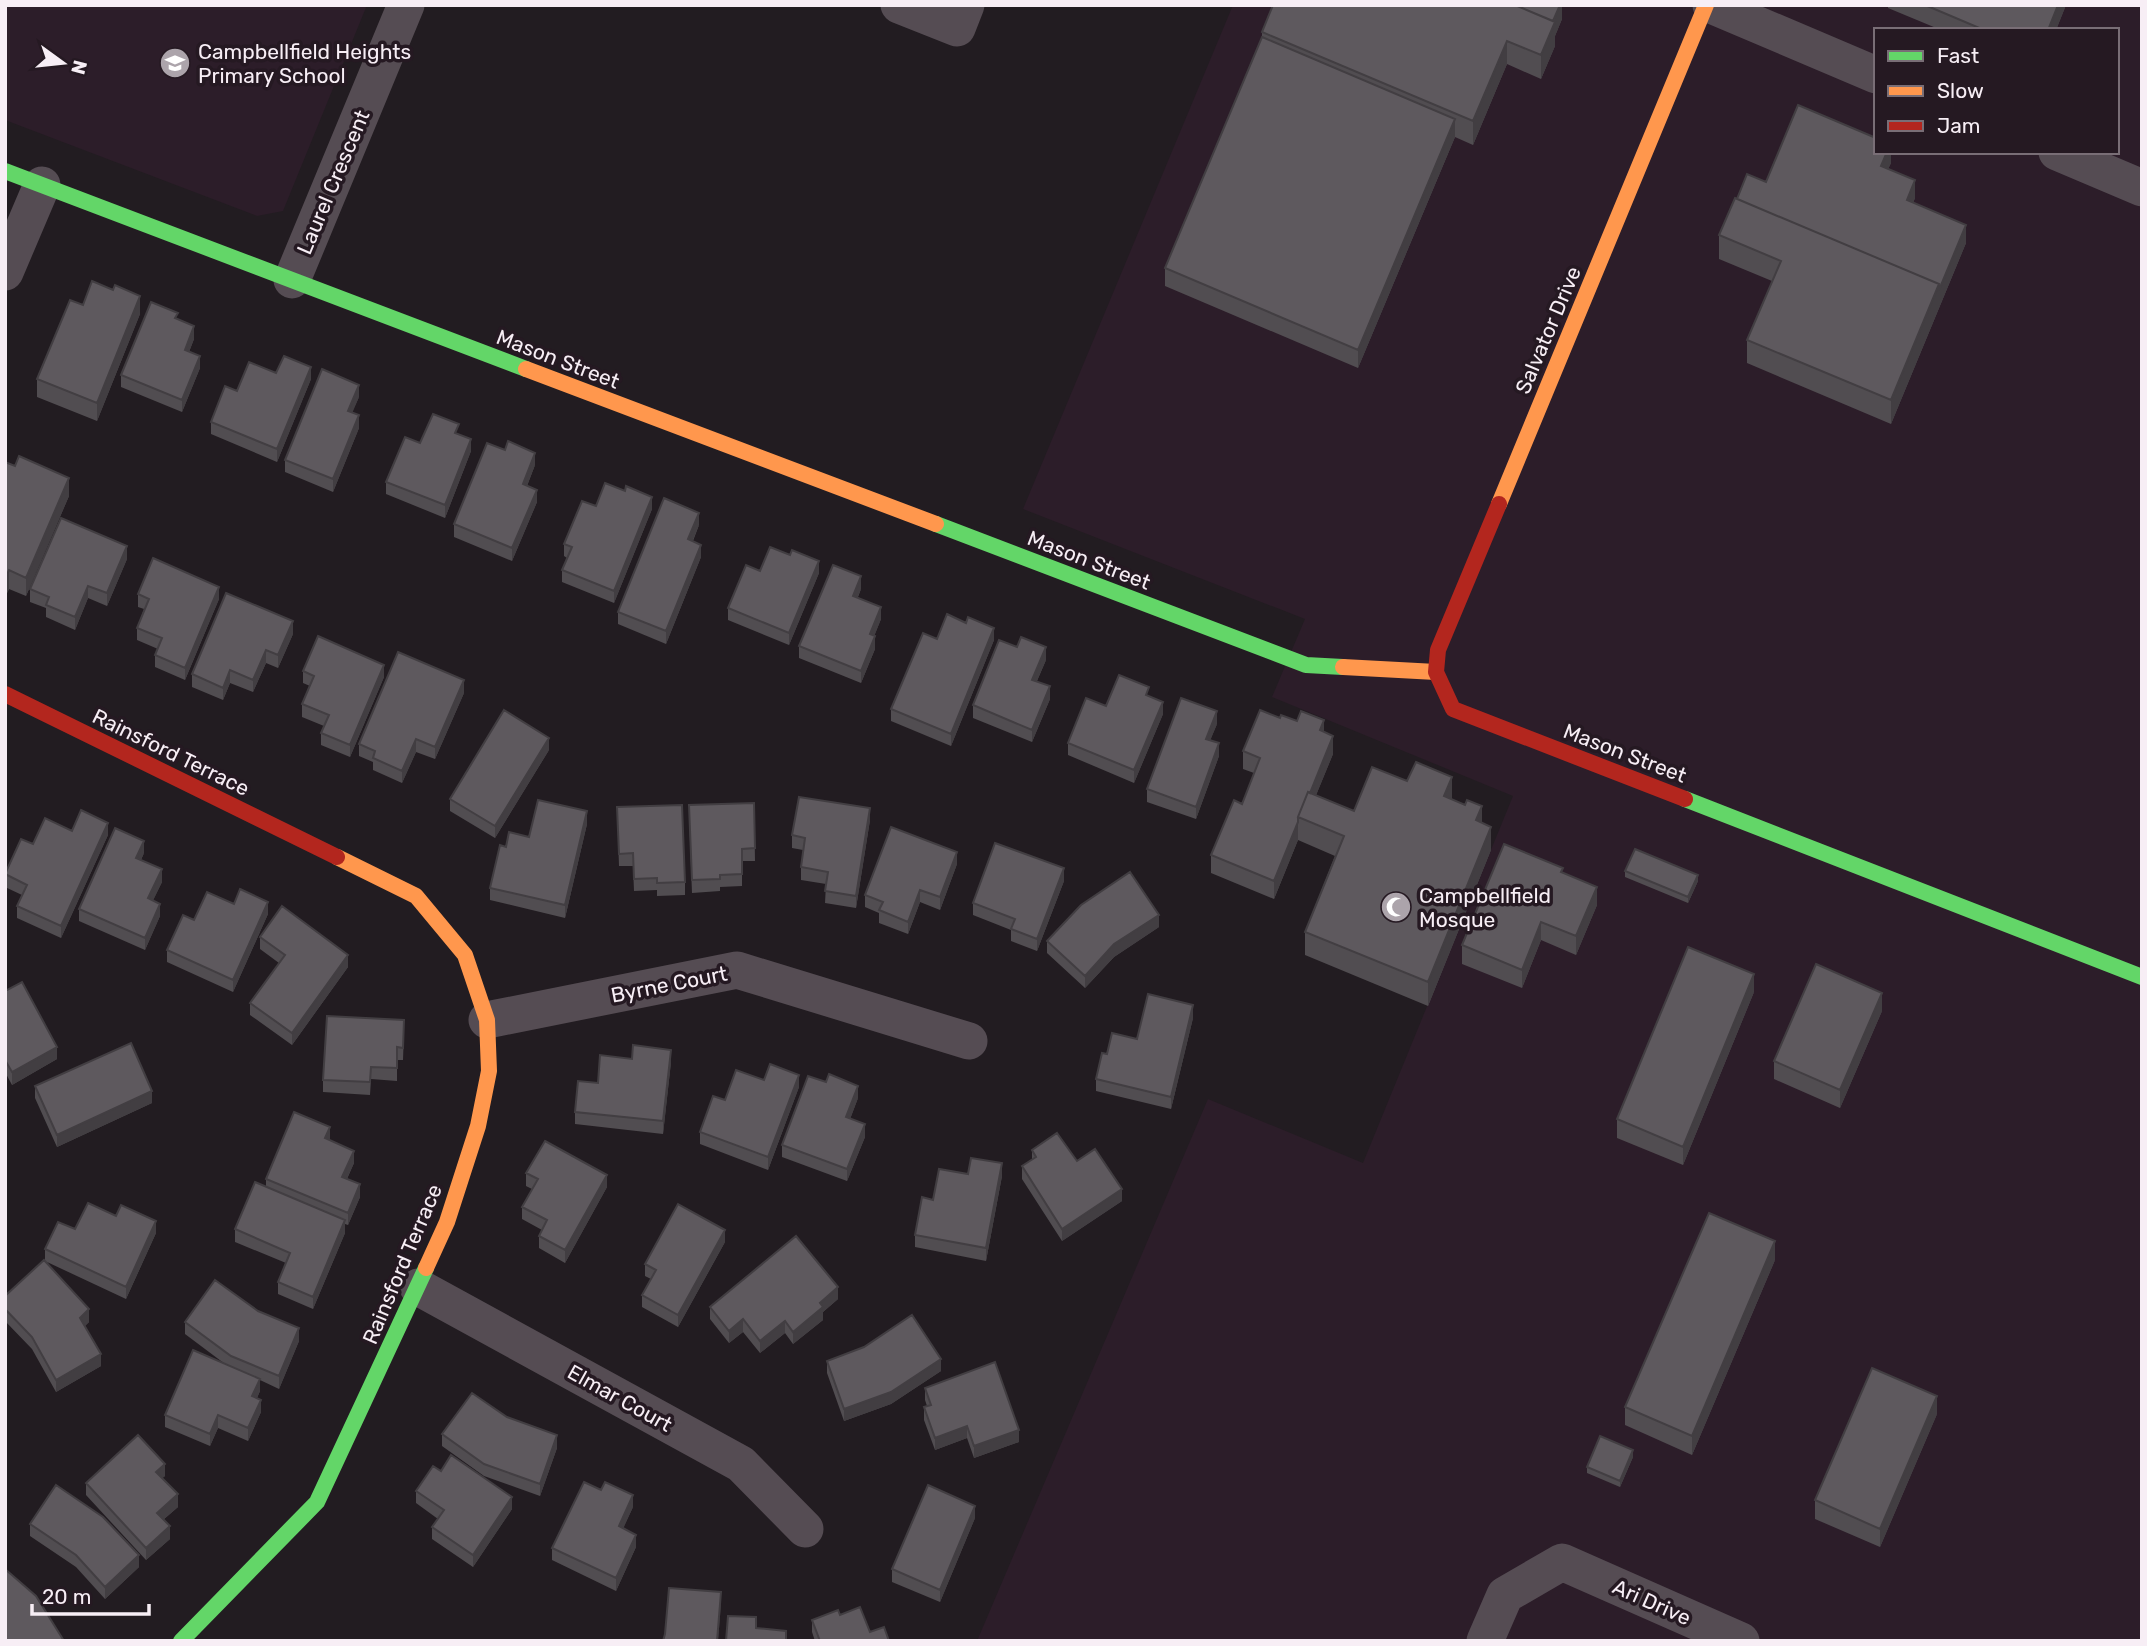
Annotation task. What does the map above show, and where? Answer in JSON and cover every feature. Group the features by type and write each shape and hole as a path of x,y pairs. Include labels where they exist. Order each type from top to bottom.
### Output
{"street":[{"name":"Laurel Crescent","path":"292,280 406,5"},
{"path":"899,5 957,28 966,5"},
{"path":"1709,5 1874,74"},
{"name":"Salvator Drive","path":"1436,672 1438,650 1709,5"},
{"path":"2062,154 2142,188"},
{"name":"Mason Street","path":"5,171 1306,665 1436,672 1453,709 2142,977"},
{"path":"5,272 42,185"},
{"name":"Rainsford Terrace","path":"5,694 416,896 465,956 487,1020 489,1071 478,1126 447,1222 317,1502 197,1635"},
{"name":"Byrne Court","path":"487,1020 737,970 969,1041"},
{"name":"Elmar Court","path":"418,1287 741,1464 805,1529"},
{"name":"Ari Drive","path":"1485,1641 1505,1595 1562,1562 1741,1641"}],"shaded area":[{"name":"Campbellfield Heights Primary School","path":"5,5 367,5 283,211 257,216 5,120"},
{"path":"1233,5 2142,5 2142,1641 977,1641 1208,1099 1363,1163 1513,796 1272,697 1305,619 1023,509"}],"building":[{"path":"1273,5 1515,5 1555,22 1541,55 1507,41 1473,121 1262,32"},
{"path":"1515,5 1560,5 1553,21"},
{"path":"1925,5 2058,5 2049,28 1979,28"},
{"path":"1262,37 1455,119 1358,350 1165,268"},
{"path":"1798,105 1874,137 1874,154 1886,154 1881,166 1915,180 1907,200 1966,225 1939,290 1939,284 1737,199 1747,174 1766,182"},
{"path":"1735,198 1939,284 1891,400 1747,340 1781,261 1719,235"},
{"path":"92,281 113,290 115,285 140,296 97,403 37,379 70,300 83,305"},
{"path":"151,302 178,313 175,318 194,326 185,350 200,356 182,400 121,375"},
{"path":"284,356 311,367 277,449 211,422 225,386 237,391 249,362 276,373"},
{"path":"322,369 359,385 348,411 359,415 333,479 285,460"},
{"path":"433,414 459,424 455,433 471,439 445,505 386,482 405,437 420,443"},
{"path":"508,441 535,453 523,484 537,490 512,548 454,524 487,443 505,450"},
{"path":"19,456 69,478 26,578 9,570 5,579 5,462 15,466"},
{"path":"605,483 625,491 626,486 652,497 614,591 562,570 572,547 564,544 582,501 596,506"},
{"path":"664,498 699,513 688,539 701,545 666,631 618,612"},
{"path":"61,518 127,546 107,593 88,586 75,617 46,605 49,597 30,589"},
{"path":"770,547 790,555 792,550 819,561 789,633 728,608 746,565 760,571"},
{"path":"153,558 219,587 185,668 155,655 162,638 137,628 149,599 138,594"},
{"path":"833,565 861,576 853,596 881,607 870,634 875,636 861,671 799,646"},
{"path":"226,593 293,621 278,655 266,650 253,680 230,670 223,688 192,674"},
{"path":"947,614 966,623 968,617 994,628 951,734 891,709 923,633 937,639"},
{"path":"318,636 384,665 350,745 321,733 329,715 302,704 314,676 303,671"},
{"path":"1021,637 1046,647 1032,680 1050,686 1032,730 973,705 999,640 1017,647"},
{"path":"398,652 464,680 435,747 416,739 402,771 373,758 375,751 359,744"},
{"path":"1119,675 1149,687 1146,695 1163,702 1134,770 1068,743 1086,698 1106,706"},
{"path":"1181,698 1217,711 1206,739 1219,743 1196,807 1147,789"},
{"path":"504,710 549,738 495,826 450,799"},
{"path":"1260,710 1297,721 1301,711 1324,720 1320,730 1333,736 1274,881 1211,855 1234,800 1242,804 1260,758 1243,751"},
{"name":"Campbellfield Mosque","path":"1416,762 1452,777 1444,796 1465,805 1467,800 1482,806 1476,820 1491,827 1428,982 1305,932 1344,836 1298,817 1308,792 1354,811 1372,767 1407,781"},
{"path":"799,797 870,808 856,896 825,891 828,872 801,867 805,838 792,835"},
{"path":"538,800 587,811 565,905 490,888 500,845 506,847 509,832 529,837"},
{"path":"754,803 755,848 742,849 742,874 720,875 720,879 692,880 689,805"},
{"path":"682,805 685,882 657,883 657,878 634,879 633,853 619,854 617,807"},
{"path":"81,810 108,823 61,926 17,906 27,885 5,874 21,839 33,844 45,818 72,831"},
{"path":"891,827 957,852 940,897 920,890 908,922 879,910 883,902 865,895"},
{"path":"115,828 144,841 136,858 162,869 148,898 160,904 145,938 79,909"},
{"path":"995,843 1064,868 1037,939 1011,929 1015,919 973,903"},
{"path":"1504,844 1563,868 1561,872 1597,887 1576,936 1541,922 1522,970 1462,945"},
{"path":"1635,849 1698,875 1688,897 1625,871"},
{"path":"1130,872 1159,915 1114,944 1085,976 1047,941 1081,905"},
{"path":"240,889 268,902 233,980 167,950 183,915 194,920 207,892 234,904"},
{"path":"282,906 348,955 292,1033 250,1003 285,955 260,937"},
{"path":"1688,947 1754,974 1683,1147 1617,1119"},
{"path":"1816,964 1882,993 1840,1090 1774,1061"},
{"path":"22,982 57,1047 12,1072 5,1060 5,991"},
{"path":"1148,994 1193,1005 1171,1097 1096,1079 1102,1053 1107,1054 1112,1033 1137,1039"},
{"path":"327,1016 404,1020 403,1048 397,1047 397,1068 371,1067 370,1082 323,1080"},
{"path":"131,1043 152,1091 57,1135 35,1086"},
{"path":"633,1045 671,1050 663,1121 575,1112 578,1081 598,1083 600,1055 632,1059"},
{"path":"770,1064 799,1075 768,1157 700,1132 713,1096 725,1100 736,1070 764,1080"},
{"path":"829,1074 858,1086 846,1117 865,1124 847,1169 782,1145 808,1076 826,1082"},
{"path":"294,1112 330,1127 325,1138 354,1151 342,1177 360,1184 348,1213 266,1179"},
{"path":"1057,1133 1077,1161 1095,1149 1122,1189 1062,1229 1022,1166 1036,1157 1032,1150"},
{"path":"545,1141 607,1175 565,1250 539,1236 547,1220 522,1207 538,1179 526,1173"},
{"path":"971,1158 1002,1163 986,1248 915,1235 922,1197 933,1200 939,1169 968,1174"},
{"path":"255,1182 345,1220 313,1297 278,1282 290,1253 235,1229"},
{"path":"88,1203 116,1216 121,1205 156,1221 126,1287 45,1249 58,1222 75,1229"},
{"path":"678,1204 725,1230 678,1315 642,1295 656,1270 645,1264"},
{"path":"1709,1213 1775,1241 1692,1436 1625,1407"},
{"path":"796,1236 838,1287 820,1303 823,1307 793,1332 785,1321 760,1341 743,1319 729,1331 710,1307"},
{"path":"44,1260 89,1309 80,1318 101,1354 56,1380 32,1337 5,1309 5,1296"},
{"path":"215,1280 258,1311 299,1328 279,1376 231,1356 185,1322"},
{"path":"912,1315 941,1359 891,1392 844,1409 827,1361 864,1347"},
{"path":"193,1350 260,1379 252,1396 261,1400 248,1428 218,1415 210,1434 165,1415"},
{"path":"995,1362 1019,1430 974,1446 967,1426 935,1438 924,1407 931,1405 925,1388"},
{"path":"1872,1368 1937,1396 1880,1529 1815,1500"},
{"path":"472,1393 507,1417 557,1435 540,1484 484,1464 442,1434"},
{"path":"138,1435 165,1464 156,1472 178,1494 157,1513 170,1526 146,1548 86,1483"},
{"path":"1600,1436 1633,1450 1620,1481 1587,1467"},
{"path":"451,1455 512,1497 473,1555 432,1527 444,1510 416,1491 433,1466 441,1471"},
{"path":"584,1482 601,1490 605,1482 633,1495 619,1526 636,1535 616,1578 552,1548"},
{"path":"56,1485 103,1517 139,1555 105,1587 76,1555 30,1524"},
{"path":"928,1485 975,1506 940,1590 892,1569"},
{"path":"5,1569 36,1596 64,1641 5,1641"},
{"path":"669,1588 721,1592 717,1641 663,1641"},
{"path":"860,1607 870,1632 884,1627 889,1641 820,1641 812,1620 838,1610 840,1615"},
{"path":"728,1616 756,1617 756,1628 786,1631 786,1641 726,1641"}],"traffic: fast":[{"path":"5,171 526,369"},
{"path":"936,524 1306,665 1343,667"},
{"path":"1685,799 2142,977"},
{"path":"181,1641 317,1502 426,1268"}],"traffic: slow":[{"path":"1499,504 1706,5"},
{"path":"526,369 936,524"},
{"path":"1343,667 1436,672"},
{"path":"337,857 416,896 465,955 487,1020 489,1071 478,1126 447,1222 426,1268"}],"traffic: jam":[{"path":"1499,504 1438,650 1436,672 1453,709 1685,799"},
{"path":"5,694 337,857"}],"place":[{"name":"Campbellfield Heights Primary School","path":"175,63"},
{"name":"Campbellfield Mosque","path":"1396,907"}]}
